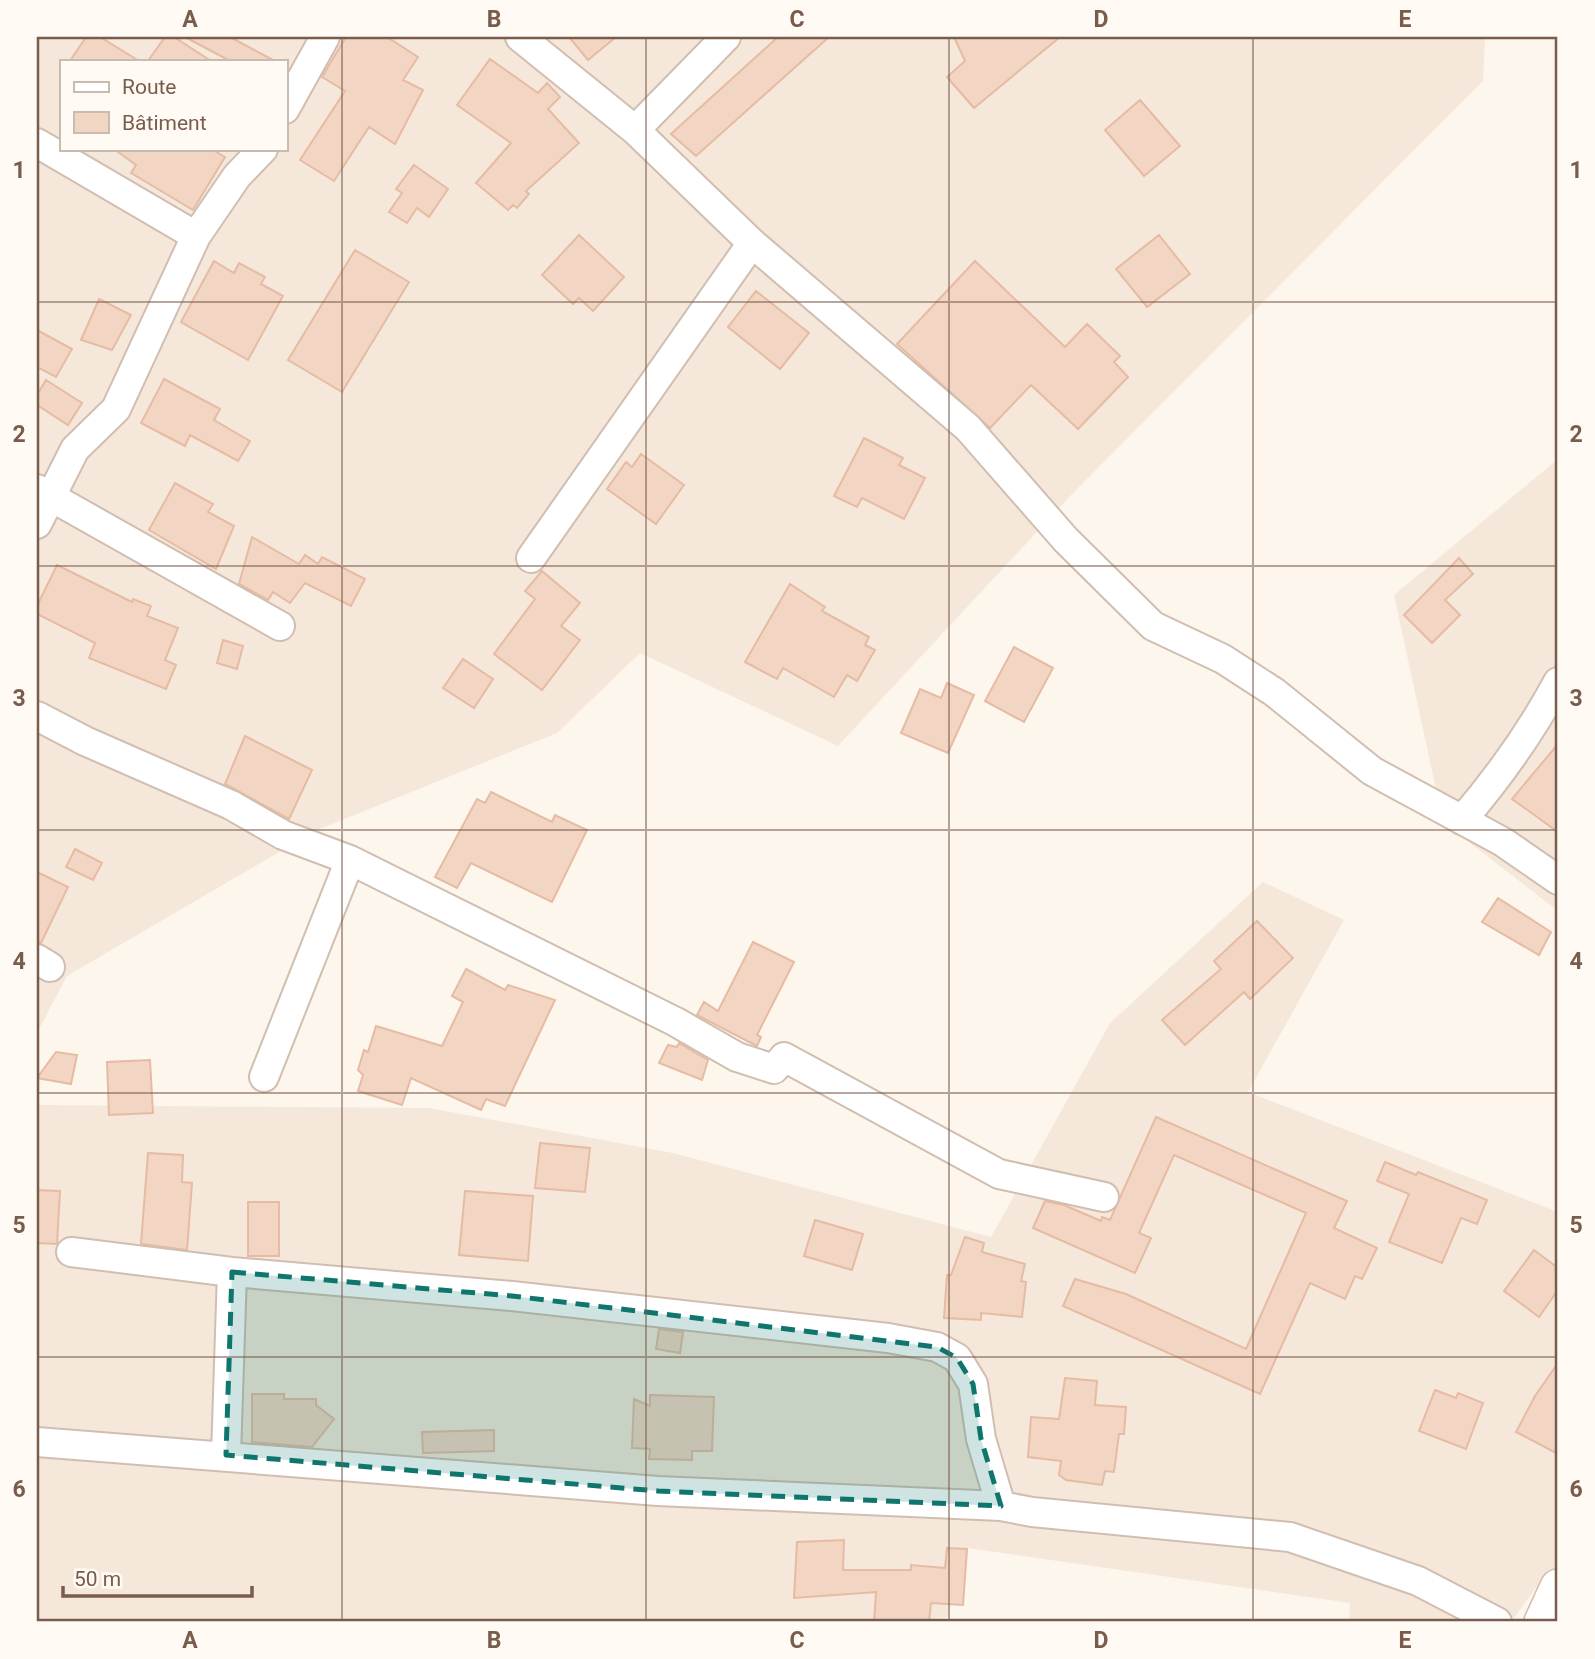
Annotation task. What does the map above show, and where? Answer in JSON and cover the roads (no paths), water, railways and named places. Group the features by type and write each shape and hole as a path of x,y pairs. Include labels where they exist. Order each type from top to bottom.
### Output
{"street":[{"path":"287,104 325,37"},
{"path":"520,37 635,131 752,243 968,428 1066,540 1153,626 1233,666 1274,692 1372,771 1503,842 1558,880"},
{"path":"635,131 726,37"},
{"path":"37,144 196,236"},
{"path":"37,524 43,492 75,450 116,409 196,236 237,176 262,150"},
{"path":"531,558 752,243"},
{"path":"43,492 280,626"},
{"path":"1462,820 1539,719 1558,682"},
{"path":"37,716 85,741 231,805 283,835 350,860 664,1016 737,1057 774,1069 784,1057 999,1174 1104,1197"},
{"path":"264,1077 350,860"},
{"path":"71,1252 232,1272 525,1297 888,1338 937,1347 957,1358 973,1384 981,1439 1002,1506"},
{"path":"226,1455 232,1272"},
{"path":"37,1442 658,1491 1002,1506 1032,1512 1290,1537 1418,1581 1497,1622"},
{"path":"1542,1622 1558,1587"}]}
